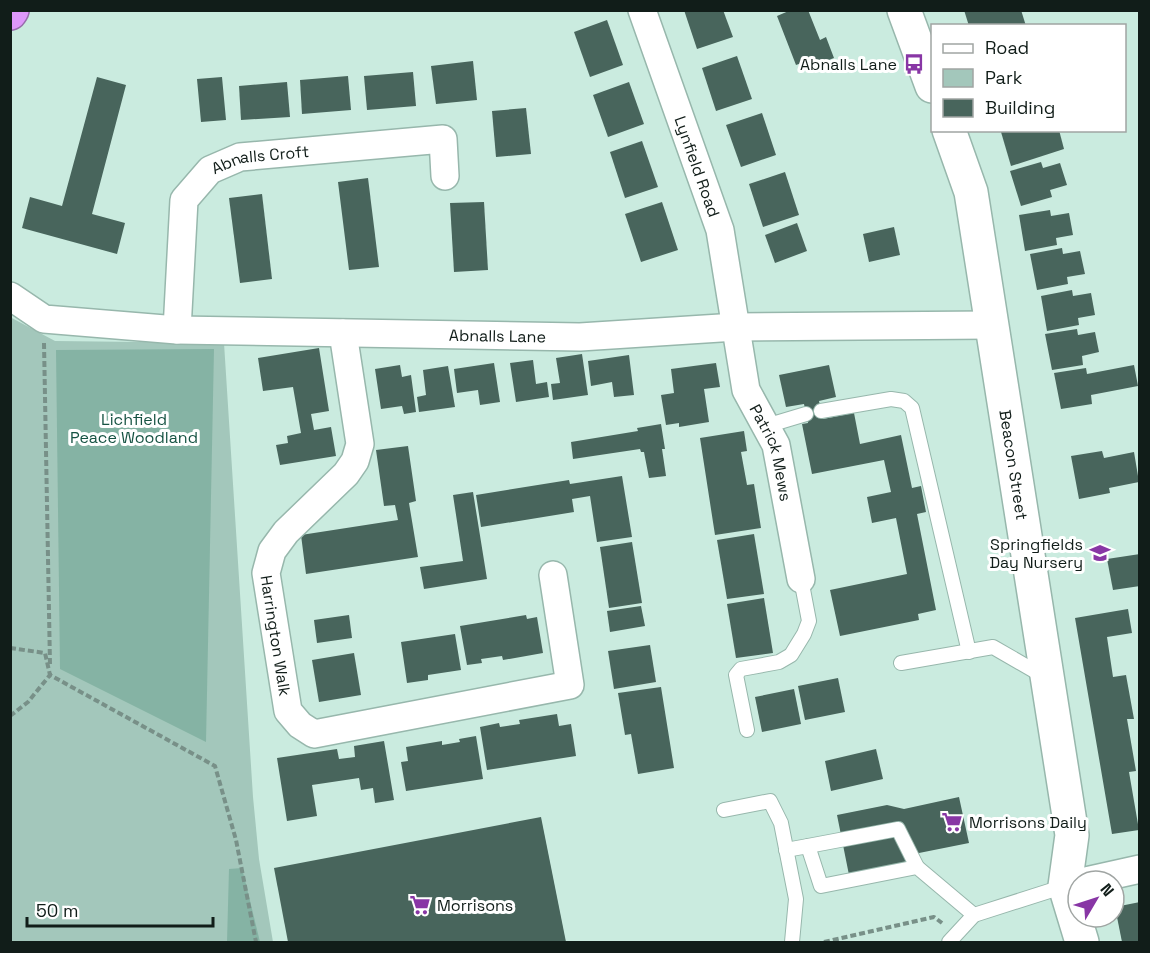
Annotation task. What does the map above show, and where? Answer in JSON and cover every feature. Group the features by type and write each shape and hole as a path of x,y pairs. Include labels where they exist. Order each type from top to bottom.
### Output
{"street":[{"name":"Lynfield Road","path":"642,10 720,230 736,327"},
{"path":"904,10 931,81"},
{"name":"Beacon Street","path":"950,132 971,192 1072,835 1075,869"},
{"name":"Abnalls Croft","path":"177,330 184,200 210,170 240,157 443,139 446,176"},
{"name":"Abnalls Lane","path":"10,296 44,319 177,330 580,337 736,327 991,325"},
{"name":"Patrick Mews","path":"736,327 746,390 776,444 801,579"},
{"name":"Harrington Walk","path":"343,333 360,444 346,474 286,532 272,551 266,573 288,711 300,725 314,734 570,685 553,575"}],"lane":[{"path":"821,411 891,399 903,401 912,408 969,652"},
{"path":"766,426 806,414"},
{"path":"747,730 736,675 741,669 779,662 791,655 809,621 801,579"},
{"path":"901,663 993,647 1047,678"},
{"path":"724,810 770,801 781,823 796,899 792,942"},
{"path":"786,850 898,830 917,867 974,915"},
{"path":"808,846 821,886 917,867"},
{"path":"953,938 974,915 1066,886"}],"path":[{"path":"10,716 28,702 50,675 44,319"},
{"path":"10,648 45,653 50,675 214,765 236,840 256,942"},
{"path":"824,942 934,917 953,938"}],"green space":[{"path":"10,317 55,341 224,343 253,797 259,859 273,942 11,942"},
{"name":"Lichfield Peace Woodland","path":"214,349 206,742 60,669 56,350"},
{"path":"242,868 260,942 227,942 229,869"}],"building":[{"path":"684,10 723,10 733,37 697,49"},
{"path":"791,10 808,10 820,40 826,37 834,58 810,67 807,61 796,65 777,16"},
{"path":"964,10 1021,10 1025,24 968,24"},
{"path":"607,20 623,65 590,77 574,32"},
{"path":"737,56 752,99 716,111 702,68"},
{"path":"473,61 477,100 436,104 431,66"},
{"path":"413,72 416,106 367,110 364,76"},
{"path":"348,76 351,110 302,114 300,80"},
{"path":"97,77 126,85 92,214 125,223 117,254 22,228 30,197 62,206"},
{"path":"222,77 226,120 201,122 197,79"},
{"path":"287,82 290,117 241,120 239,86"},
{"path":"629,82 644,124 608,137 593,95"},
{"path":"526,108 531,154 496,157 492,111"},
{"path":"762,113 776,155 741,167 726,125"},
{"path":"1001,132 1060,132 1064,149 1011,166"},
{"path":"642,141 658,187 625,198 610,152"},
{"path":"1041,162 1043,168 1060,163 1067,185 1050,190 1052,197 1021,206 1010,171"},
{"path":"785,172 799,215 763,227 749,184"},
{"path":"368,178 379,267 349,270 338,182"},
{"path":"262,194 272,279 240,283 229,198"},
{"path":"484,202 488,270 454,272 450,203"},
{"path":"662,202 678,250 641,262 625,214"},
{"path":"1050,210 1051,216 1069,213 1073,235 1056,238 1057,245 1025,251 1019,215"},
{"path":"797,223 807,251 775,263 765,235"},
{"path":"894,227 900,255 869,262 863,234"},
{"path":"1062,248 1063,254 1080,251 1085,274 1067,277 1068,284 1037,290 1030,254"},
{"path":"1072,290 1073,296 1091,293 1095,315 1078,318 1079,325 1047,331 1041,296"},
{"path":"1077,329 1078,335 1095,332 1099,352 1082,356 1083,365 1052,370 1045,334"},
{"path":"319,348 329,411 311,414 314,430 331,427 336,456 280,465 276,445 288,443 287,436 301,433 293,387 263,391 258,358"},
{"path":"582,354 588,395 553,400 551,384 560,383 556,358"},
{"path":"629,355 634,395 614,397 612,382 591,386 588,361"},
{"path":"533,360 536,384 547,382 549,397 516,402 510,363"},
{"path":"494,363 500,402 480,405 478,390 457,393 454,369"},
{"path":"716,363 720,387 704,389 709,422 679,427 679,423 666,425 661,395 674,393 671,369"},
{"path":"400,365 402,377 411,375 416,412 404,414 402,406 381,409 375,369"},
{"path":"829,365 836,397 819,401 823,419 854,413 860,444 901,435 912,488 921,486 926,512 917,514 936,610 918,614 919,620 840,636 830,590 907,574 896,518 872,523 867,497 891,492 884,460 812,474 802,424 808,423 804,404 786,407 779,375"},
{"path":"1134,365 1138,386 1091,395 1092,404 1061,409 1054,373 1086,368 1087,374"},
{"path":"448,366 455,407 419,412 417,397 426,395 423,370"},
{"path":"661,424 666,476 649,478 644,452 640,449 573,459 571,442 638,431 637,428"},
{"path":"744,431 747,451 741,452 747,485 754,484 761,528 715,535 700,438"},
{"path":"408,446 416,501 409,503 418,557 306,574 301,535 398,520 395,505 384,506 376,450"},
{"path":"1102,451 1104,458 1134,452 1139,482 1109,488 1110,493 1079,499 1071,456"},
{"path":"622,476 632,537 597,542 590,496 572,499 574,512 481,527 476,495 569,480 570,484"},
{"path":"473,492 487,579 424,589 420,567 463,561 453,495"},
{"path":"754,534 764,594 727,599 717,540"},
{"path":"632,542 642,603 609,608 600,547"},
{"path":"1140,554 1140,586 1113,590 1107,559"},
{"path":"764,598 773,653 736,658 727,604"},
{"path":"641,606 645,626 610,632 607,611"},
{"path":"1128,609 1132,633 1107,637 1113,677 1126,675 1134,719 1127,719 1136,771 1129,772 1139,830 1112,834 1075,618"},
{"path":"349,615 352,638 317,643 314,620"},
{"path":"526,615 527,619 537,617 543,653 503,660 502,656 481,659 482,663 467,665 460,626"},
{"path":"455,634 461,670 428,675 428,680 407,683 401,642"},
{"path":"650,645 656,682 614,689 608,651"},
{"path":"354,653 361,695 319,702 312,660"},
{"path":"838,678 845,712 805,720 798,686"},
{"path":"661,687 674,768 638,774 631,734 625,735 618,693"},
{"path":"794,689 801,724 762,732 755,697"},
{"path":"557,714 559,726 571,724 576,756 487,770 480,727 499,723 500,727 520,724 519,720"},
{"path":"476,736 483,779 406,791 401,762 408,761 406,747 442,741 442,745"},
{"path":"384,741 394,800 375,803 373,788 361,790 359,778 312,785 317,816 287,821 277,758 337,749 339,759 355,757 354,746"},
{"path":"876,749 883,779 831,791 825,761"},
{"path":"959,797 969,843 919,853 901,864 849,875 837,815 887,805 904,809"},
{"name":"Morrisons","path":"541,817 566,942 288,942 274,868"},
{"path":"1140,902 1140,942 1122,942 1119,929 1126,929 1126,905"}],"place":[{"name":"Abnalls Lane","path":"914,64"},
{"name":"Springfields Day Nursery","path":"1100,553"},
{"name":"Morrisons Daily","path":"952,822"},
{"name":"Morrisons","path":"420,905"}]}
